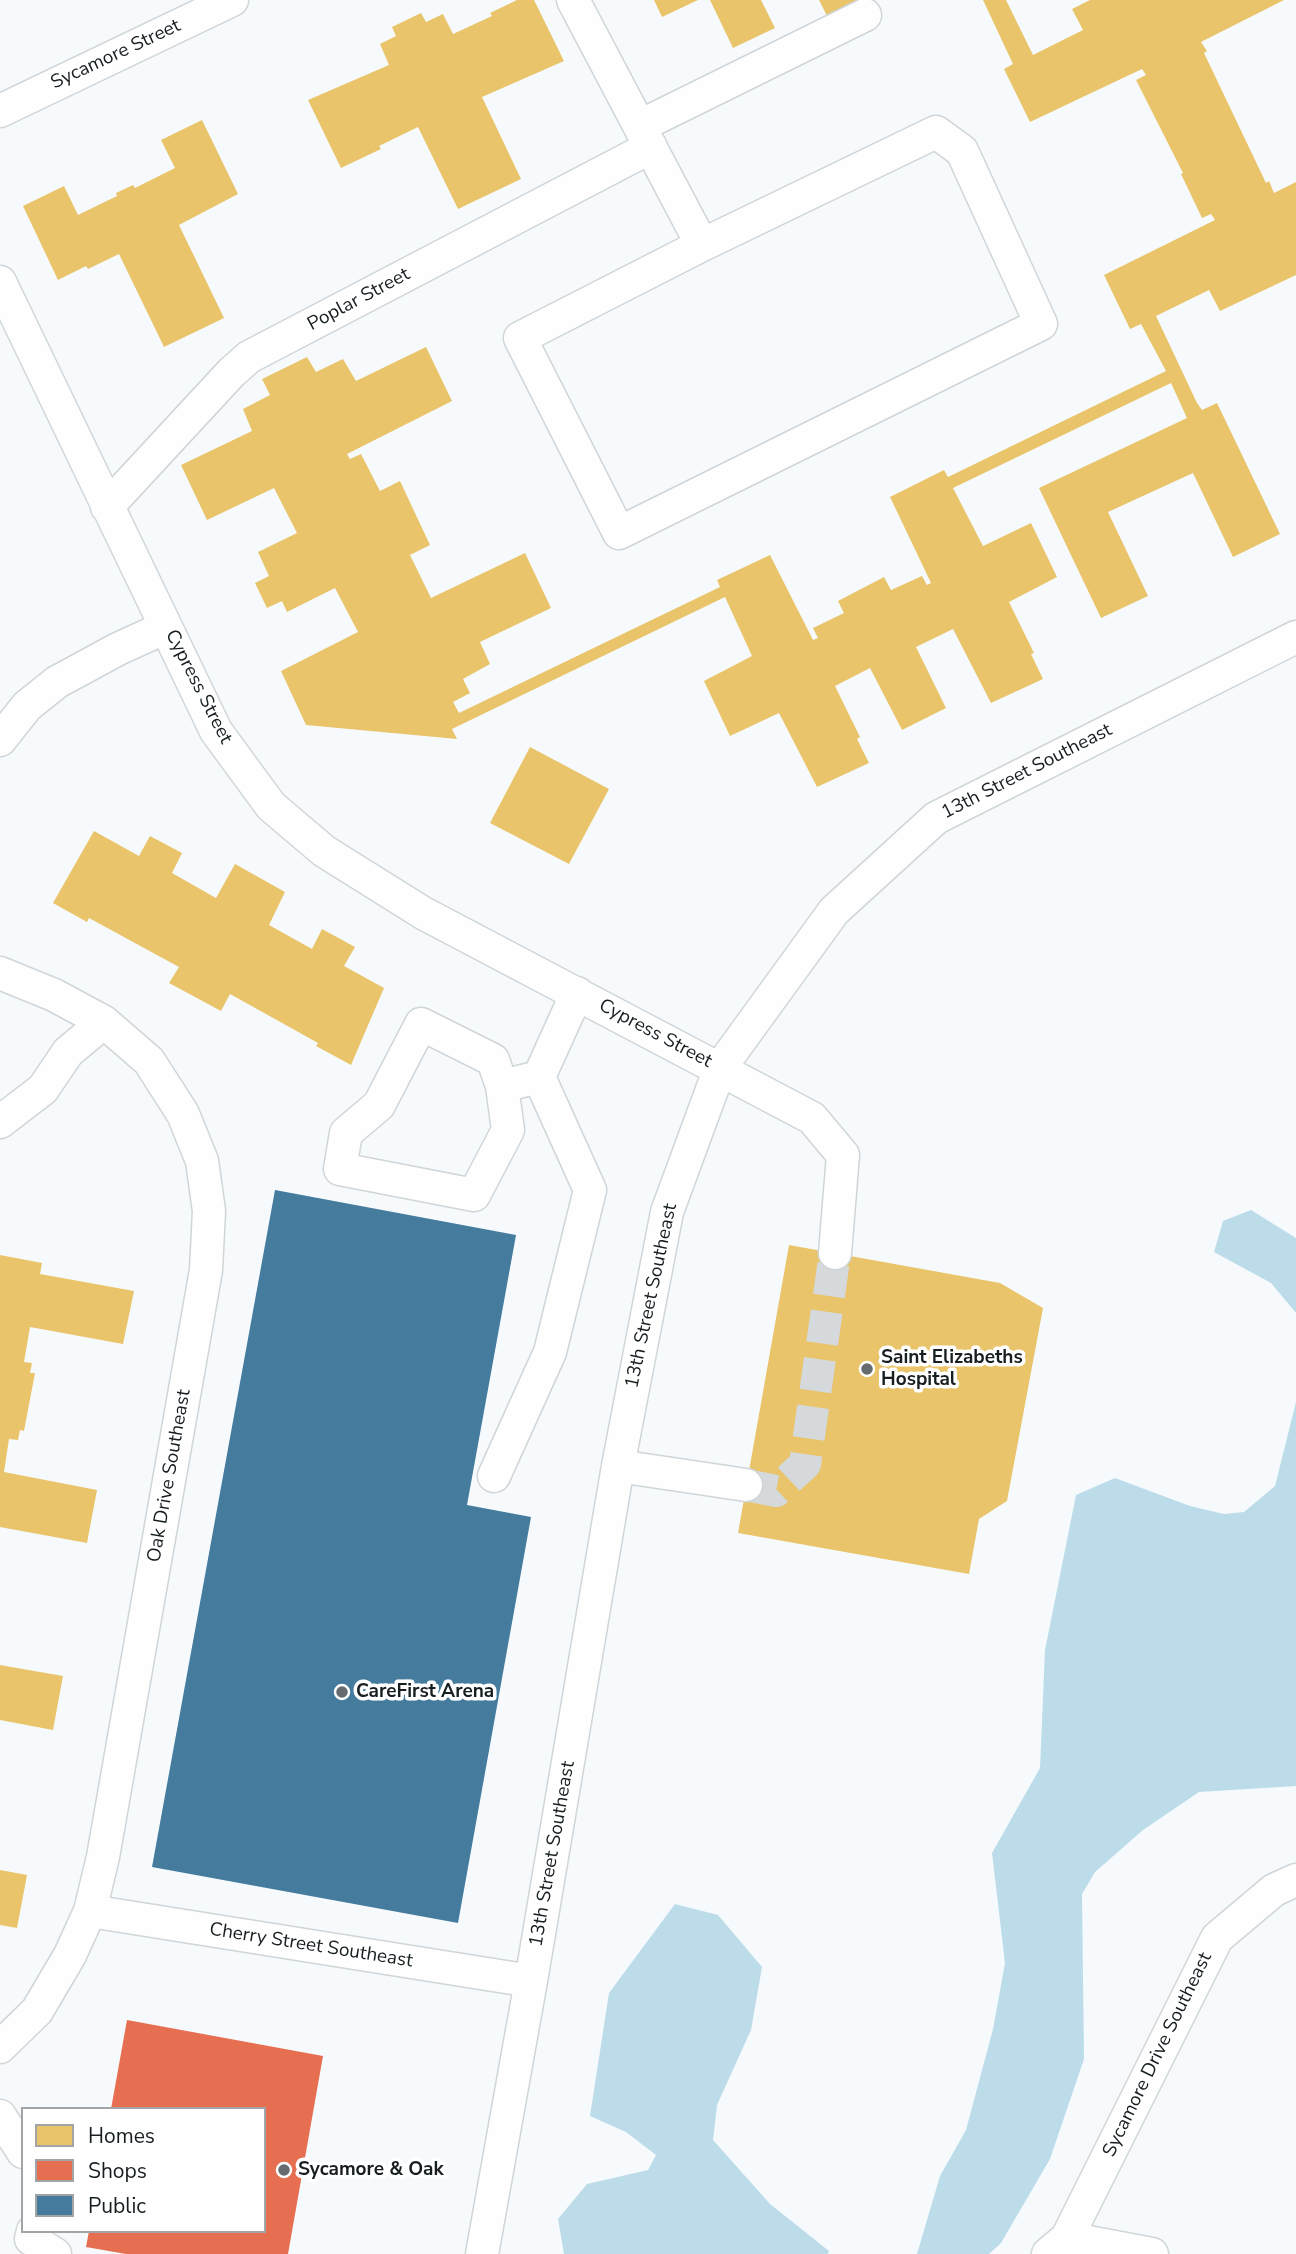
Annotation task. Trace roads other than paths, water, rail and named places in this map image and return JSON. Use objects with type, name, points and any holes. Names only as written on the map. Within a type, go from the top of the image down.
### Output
[{"type":"street","name":"Sycamore Street","points":[[0,111],[232,0]]},
{"type":"street","points":[[572,0],[702,245]]},
{"type":"street","name":"Poplar Street","points":[[107,507],[249,357],[865,15]]},
{"type":"street","points":[[936,132],[962,151],[1041,324],[619,533],[520,338],[702,245],[936,132]]},
{"type":"street","name":"Cypress Street","points":[[0,282],[216,731],[271,806],[324,850],[423,913],[812,1118],[843,1155],[835,1253]]},
{"type":"street","points":[[0,740],[27,706],[57,682],[166,627]]},
{"type":"street","name":"13th Street Southeast","points":[[482,2254],[618,1466],[667,1212],[720,1068],[834,911],[936,818],[1296,637]]},
{"type":"street","name":"Oak Drive Southeast","points":[[0,974],[54,995],[104,1022],[149,1061],[183,1114],[202,1161],[209,1211],[206,1270],[106,1843],[90,1911],[70,1955],[37,2011],[0,2047]]},
{"type":"street","points":[[494,1476],[550,1352],[590,1190],[539,1077],[577,993]]},
{"type":"street","points":[[0,1122],[43,1089],[68,1052],[104,1022]]},
{"type":"street","points":[[421,1024],[493,1060],[502,1086],[508,1129],[474,1195],[340,1169],[346,1133],[379,1105],[421,1024]]},
{"type":"street","points":[[502,1086],[539,1077]]},
{"type":"street","points":[[618,1466],[746,1485]]},
{"type":"street","name":"Sycamore Drive Southeast","points":[[1058,2246],[1217,1938],[1274,1890],[1296,1880]]},
{"type":"street","name":"Cherry Street Southeast","points":[[90,1911],[531,1981]]},
{"type":"street","points":[[0,2116],[21,2149]]},
{"type":"street","points":[[32,2233],[31,2239],[55,2254]]},
{"type":"street","points":[[1058,2246],[1152,2254]]},
{"type":"tunnel","points":[[746,1485],[776,1491],[805,1464],[835,1253]]},
{"type":"place","name":"Saint Elizabeths Hospital","points":[[867,1369]]},
{"type":"place","name":"CareFirst Arena","points":[[342,1692]]},
{"type":"place","name":"Sycamore & Oak","points":[[284,2170]]}]
